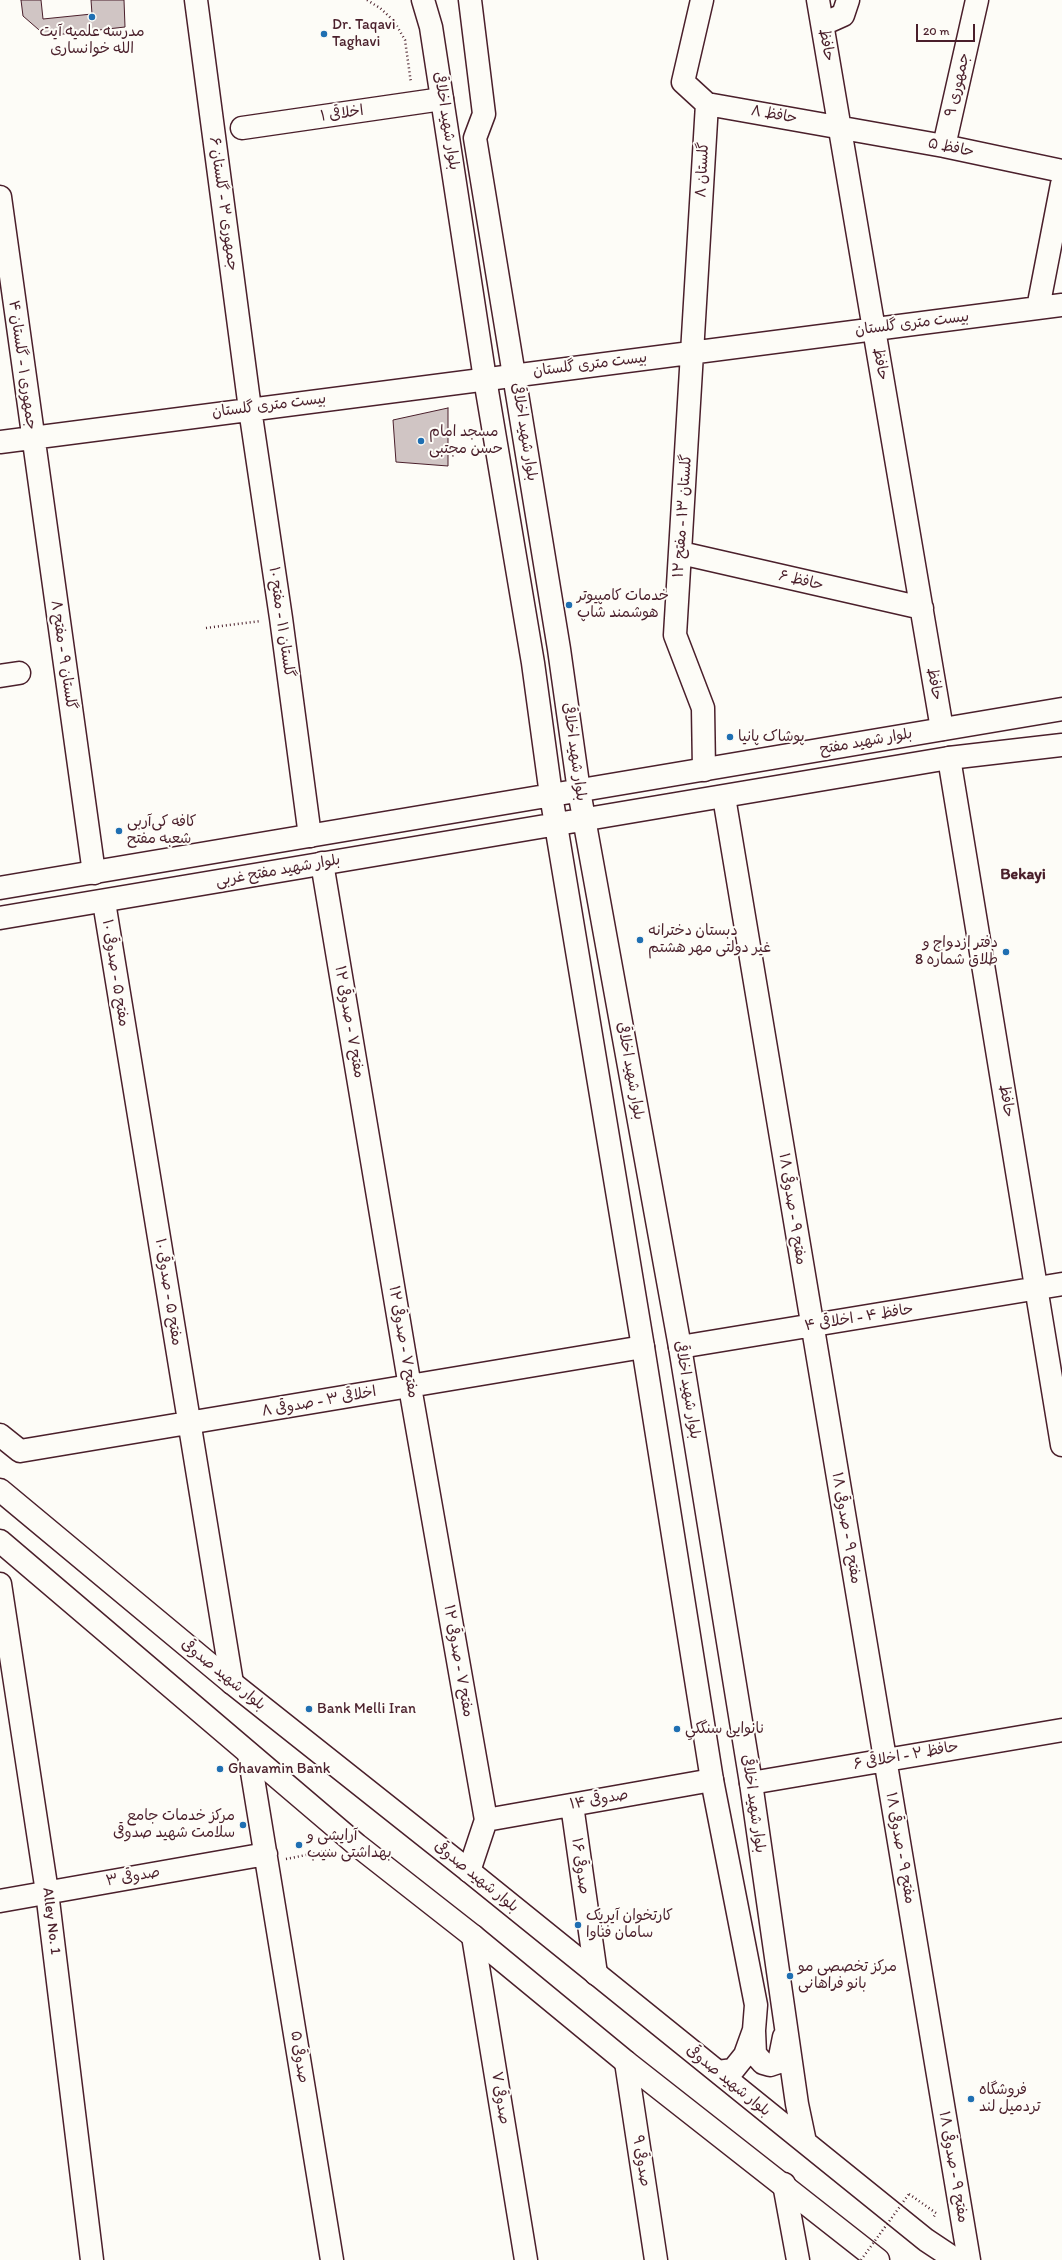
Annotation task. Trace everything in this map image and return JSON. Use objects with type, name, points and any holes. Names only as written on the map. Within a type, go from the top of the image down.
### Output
[{"type":"street","name":"جمهوری ۳ - گلستان ۶","points":[[196,0],[250,409]]},
{"type":"street","name":"بلوار شهید اخلاقی","points":[[423,0],[431,27],[485,378],[533,663],[551,795],[643,1348],[712,1780],[756,2005],[754,2030],[745,2055],[733,2070],[718,2072]]},
{"type":"street","name":"بلوار شهید اخلاقی","points":[[470,0],[484,114],[475,138],[559,649],[579,791],[680,1347],[751,1783],[785,2027],[797,2104],[805,2142]]},
{"type":"street","points":[[702,0],[684,82],[707,104]]},
{"type":"street","name":"حافظ","points":[[818,0],[942,729]]},
{"type":"street","points":[[822,24],[843,15],[848,0]]},
{"type":"street","name":"جمهوری ۹","points":[[944,146],[977,0]]},
{"type":"street","name":"اخلاقی ۱","points":[[242,128],[442,99]]},
{"type":"street","name":"حافظ ۸","points":[[707,104],[840,127]]},
{"type":"street","name":"گلستان ۸","points":[[693,352],[707,104]]},
{"type":"street","name":"حافظ ۵","points":[[840,127],[944,146],[1062,171]]},
{"type":"street","points":[[1038,308],[1062,184]]},
{"type":"street","name":"جمهوری ۱ - گلستان ۴","points":[[0,197],[32,438]]},
{"type":"street","name":"بیست متری گلستان","points":[[0,442],[485,378],[1062,305]]},
{"type":"street","name":"گلستان ۱۳ - مفتح ۱۲","points":[[693,352],[675,635],[703,708],[704,770]]},
{"type":"street","name":"گلستان ۱۱ - مفتح ۱۰","points":[[250,409],[281,618],[310,836]]},
{"type":"street","name":"گلستان ۹ - مفتح ۸","points":[[32,438],[94,873]]},
{"type":"street","name":"حافظ ۶","points":[[681,553],[922,608]]},
{"type":"street","name":"بلوار شهید مفتح","points":[[551,795],[1062,709]]},
{"type":"street","name":"بلوار شهید مفتح","points":[[557,824],[949,758],[1062,745]]},
{"type":"street","name":"حافظ","points":[[949,758],[1062,1445]]},
{"type":"street","points":[[620,784],[616,795],[617,800],[618,804],[626,812]]},
{"type":"street","name":"بلوار شهید مفتح غربی","points":[[0,888],[551,795]]},
{"type":"street","name":"مفتح ۹ - صدوقی ۱۸","points":[[724,796],[969,2260]]},
{"type":"street","points":[[510,802],[515,812],[516,820],[514,831]]},
{"type":"street","name":"بلوار شهید مفتح غربی","points":[[0,918],[104,902],[322,863],[557,824]]},
{"type":"street","name":"مفتح ۷ - صدوقی ۱۲","points":[[322,863],[410,1387],[486,1820]]},
{"type":"street","name":"مفتح ۵ - صدوقی ۱۰","points":[[104,902],[232,1683]]},
{"type":"street","name":"حافظ ۴ - اخلاقی ۴","points":[[680,1347],[1062,1284]]},
{"type":"street","name":"اخلاقی ۳ - صدوقی ۸","points":[[0,1435],[20,1451],[643,1348]]},
{"type":"street","name":"بلوار شهید صدوقی","points":[[0,1490],[232,1683],[469,1871],[926,2240],[956,2260]]},
{"type":"street","points":[[0,1541],[356,1845],[473,1936],[626,2062],[784,2184],[878,2260]]},
{"type":"street","name":"Alley No. 1","points":[[0,1584],[47,1892],[92,2260]]},
{"type":"street","name":"حافظ ۲ - اخلاقی ۶","points":[[751,1783],[1062,1730]]},
{"type":"street","name":"صدوقی ۵","points":[[249,1754],[332,2260]]},
{"type":"street","name":"صدوقی ۱۴","points":[[486,1820],[712,1780]]},
{"type":"street","name":"صدوقی ۱۶","points":[[572,1805],[596,1974]]},
{"type":"street","points":[[469,1871],[486,1820]]},
{"type":"street","name":"صدوقی ۳","points":[[0,1900],[267,1859]]},
{"type":"street","name":"صدوقی ۷","points":[[473,1936],[526,2260]]},
{"type":"street","points":[[754,2030],[756,2054],[763,2063],[770,2065],[779,2062],[783,2053],[785,2027]]},
{"type":"street","name":"صدوقی ۹","points":[[626,2062],[656,2260]]},
{"type":"street","points":[[784,2184],[798,2260]]},
{"type":"path","points":[[367,0],[380,8],[394,21],[404,40],[415,103]]},
{"type":"path","points":[[206,628],[281,618]]},
{"type":"path","points":[[267,1859],[356,1845]]},
{"type":"path","points":[[861,2260],[909,2194],[936,2214]]},
{"type":"building","name":"مدرسه علمیه آیت الله خوانساری","points":[[21,0],[41,0],[43,19],[92,14],[91,0],[124,0],[125,27],[46,36],[23,16]]},
{"type":"building","name":"مسجد امام حسن مجتبی","points":[[448,408],[448,466],[396,462],[393,420]]},
{"type":"place","name":"مدرسه علمیه آیت الله خوانساری","points":[[92,17]]},
{"type":"place","name":"Dr. Taqavi Taghavi","points":[[324,34]]},
{"type":"place","name":"مسجد امام حسن مجتبی","points":[[421,441]]},
{"type":"place","name":"خدمات کامپیوتر هوشمند شاپ","points":[[569,605]]},
{"type":"place","name":"پوشاک پانیا","points":[[730,737]]},
{"type":"place","name":"کافه کی‌آربی شعبه مفتح","points":[[119,831]]},
{"type":"place","name":"دبستان دخترانه غیر دولتی مهر هشتم","points":[[640,940]]},
{"type":"place","name":"دفتر ازدواج و طلاق شماره 8","points":[[1006,952]]},
{"type":"place","name":"Bank Melli Iran","points":[[309,1709]]},
{"type":"place","name":"نانوایی سنگکیِ","points":[[677,1729]]},
{"type":"place","name":"Ghavamin Bank","points":[[220,1769]]},
{"type":"place","name":"مرکز خدمات جامع سلامت شهید صدوقی","points":[[243,1825]]},
{"type":"place","name":"آرایشی و بهداشتی سیب","points":[[299,1845]]},
{"type":"place","name":"کارتخوان آیریک سامان فناوا","points":[[578,1925]]},
{"type":"place","name":"مرکز تخصصی مو بانو فراهانی","points":[[790,1976]]},
{"type":"place","name":"فروشگاه تردمیل لند","points":[[971,2099]]},
{"type":"district","name":"Bekayi","points":[[1023,875]]}]
